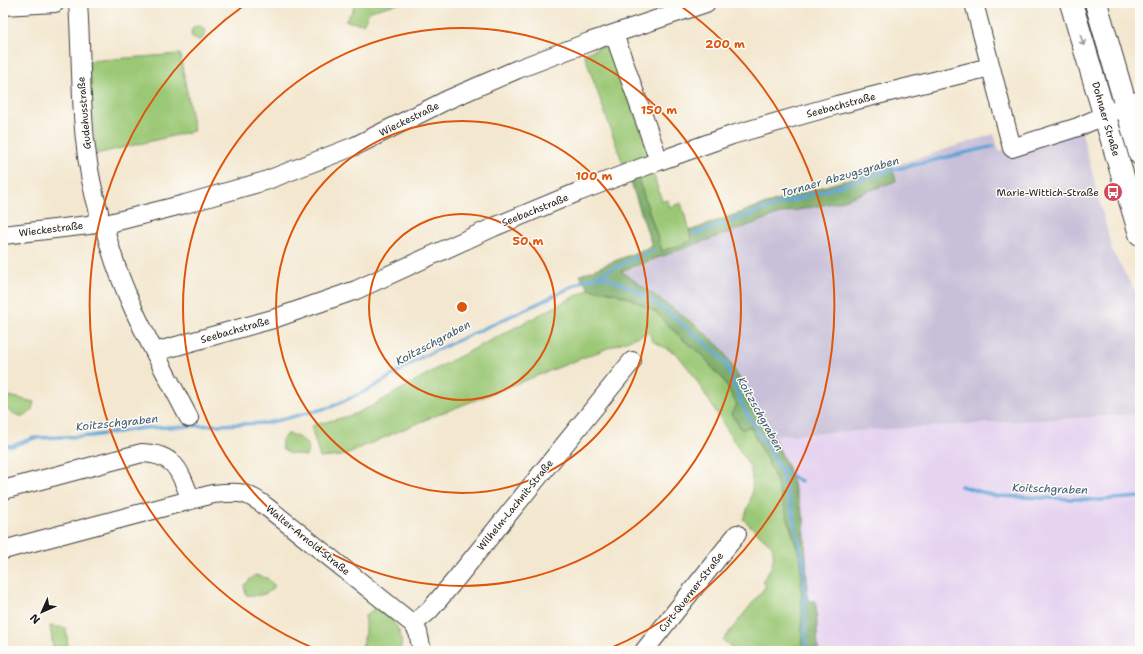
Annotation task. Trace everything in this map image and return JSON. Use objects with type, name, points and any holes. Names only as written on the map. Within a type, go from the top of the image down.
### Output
[{"type":"main road","name":"Dohnaer Straße","points":[[1071,3],[1140,234]]},
{"type":"main road","points":[[1096,3],[1133,102],[1140,154]]},
{"type":"street","points":[[3,6],[55,3]]},
{"type":"street","name":"Gudehusstraße","points":[[78,3],[82,109],[87,149],[99,212],[118,273],[132,306],[189,418]]},
{"type":"street","name":"Wieckestraße","points":[[3,235],[103,223],[134,217],[228,192],[293,170],[355,146],[505,75],[589,42],[706,3]]},
{"type":"street","points":[[974,3],[1012,148],[1078,127],[1133,102]]},
{"type":"street","points":[[614,34],[658,161]]},
{"type":"street","name":"Seebachstraße","points":[[155,352],[273,319],[356,290],[494,227],[658,161],[755,128],[837,105],[990,67]]},
{"type":"street","name":"Wilhelm-Lachnit-Straße","points":[[413,624],[429,612],[456,580],[632,361]]},
{"type":"street","points":[[3,490],[142,453],[148,453],[166,457],[179,469],[191,500]]},
{"type":"street","name":"Walter-Arnold-Straße","points":[[3,550],[70,534],[213,494],[240,491],[258,500],[413,624]]},
{"type":"street","name":"Curt-Querner-Straße","points":[[644,651],[737,534]]},
{"type":"street","points":[[413,624],[418,632],[422,651]]},
{"type":"shaded area","points":[[1081,129],[1113,253],[1140,299],[1140,414],[773,436],[722,349],[701,327],[621,272],[783,213],[838,202],[896,181],[893,166],[994,134],[999,151]]},
{"type":"shaded area","points":[[1140,414],[1140,651],[818,651],[816,601],[808,602],[804,518],[788,468],[773,436]]},
{"type":"green space","points":[[355,3],[402,3],[370,11],[363,24],[345,21],[353,10]]},
{"type":"green space","points":[[198,26],[203,28],[205,33],[203,38],[198,40],[193,38],[191,33],[193,28]]},
{"type":"green space","points":[[610,43],[650,154],[623,164],[584,54]]},
{"type":"green space","points":[[180,54],[194,131],[96,154],[88,61]]},
{"type":"green space","points":[[892,166],[896,181],[838,202],[783,213],[621,271],[700,328],[722,349],[773,436],[788,468],[804,518],[808,601],[816,601],[818,651],[802,651],[801,561],[775,477],[750,426],[742,430],[731,414],[737,405],[722,377],[716,373],[703,355],[681,338],[656,312],[629,298],[610,292],[589,289],[580,275],[652,246],[630,180],[638,178],[662,251],[692,241],[689,231],[753,208]]},
{"type":"green space","points":[[653,173],[662,201],[668,200],[670,207],[681,203],[693,241],[662,251],[638,178]]},
{"type":"green space","points":[[589,289],[610,292],[629,298],[656,312],[681,338],[703,355],[716,373],[722,377],[737,405],[731,414],[742,430],[750,426],[775,477],[801,561],[802,651],[734,651],[723,640],[766,586],[762,581],[772,565],[772,546],[743,519],[749,506],[752,494],[752,474],[750,467],[692,373],[677,354],[652,341],[649,332],[432,417],[341,456],[320,458],[311,426],[352,415],[372,406],[441,366]]},
{"type":"green space","points":[[5,395],[34,402],[32,410],[25,416],[21,416],[3,409],[3,399]]},
{"type":"green space","points":[[288,434],[291,434],[304,441],[309,449],[306,456],[288,453],[282,449],[282,440]]},
{"type":"green space","points":[[255,575],[267,578],[275,586],[269,592],[262,595],[246,595],[244,585]]},
{"type":"green space","points":[[376,607],[392,620],[399,631],[401,637],[400,651],[361,651],[365,635],[365,616]]},
{"type":"green space","points":[[50,626],[66,628],[68,646],[53,647]]},
{"type":"waterway","name":"Tornaer Abzugsgraben","points":[[694,234],[768,208],[888,171],[994,146]]},
{"type":"waterway","name":"Tornaer Abzugsgraben","points":[[598,275],[654,250]]},
{"type":"waterway","name":"Koitzschgraben","points":[[3,445],[12,446],[34,438],[91,436],[144,428],[267,423],[331,407],[372,388],[422,357],[587,279],[603,276],[634,289],[668,312],[717,353],[725,363],[744,409],[780,468],[792,509],[803,561],[806,651]]},
{"type":"waterway","name":"Koitschgraben","points":[[781,468],[797,480],[801,481]]},
{"type":"waterway","name":"Koitschgraben","points":[[961,486],[996,496],[1099,500],[1140,497]]},
{"type":"place","name":"Marie-Wittich-Straße","points":[[1113,192]]}]
